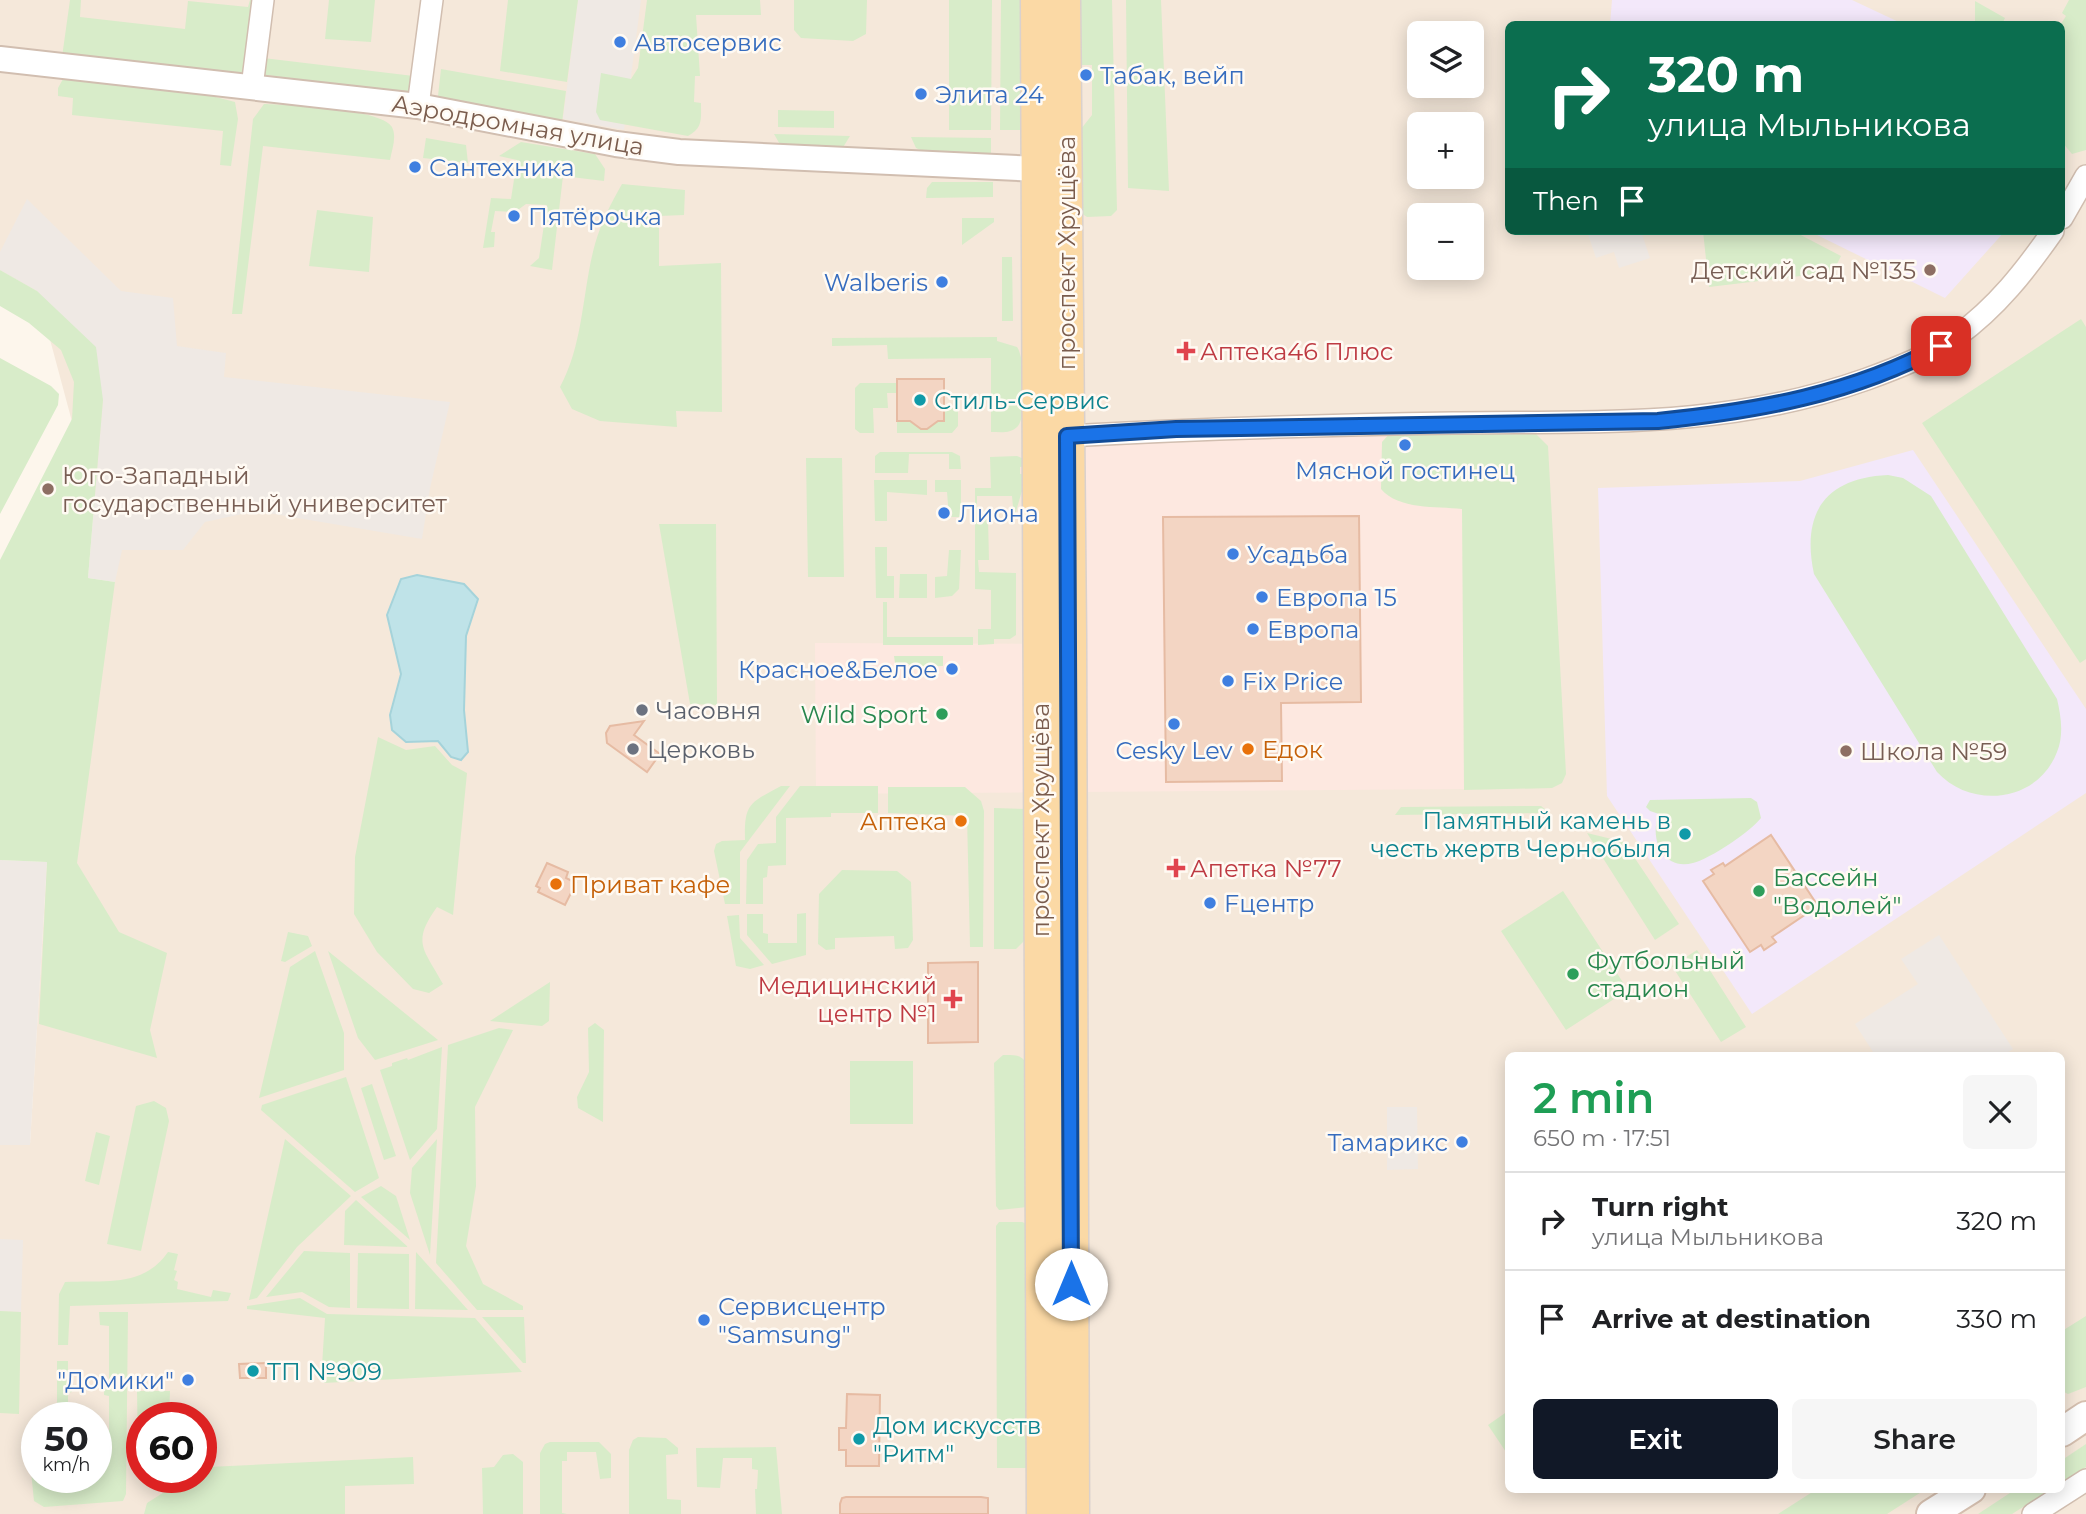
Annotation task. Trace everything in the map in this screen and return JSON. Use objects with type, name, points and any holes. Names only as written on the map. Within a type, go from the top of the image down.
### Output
[{"type":"main road","name":"проспект Хрущёва","points":[[1037,0],[1037,169],[1053,438],[1073,1514]]},
{"type":"main road","name":"проспект Хрущёва","points":[[1043,1514],[1053,438],[1064,0]]},
{"type":"main road","points":[[2065,1430],[2086,1416]]},
{"type":"main road","points":[[1931,1514],[1965,1493]]},
{"type":"street","points":[[252,87],[263,0]]},
{"type":"street","points":[[418,106],[432,0]]},
{"type":"street","name":"Аэродромная улица","points":[[0,59],[418,106],[616,144],[679,152],[1037,169]]},
{"type":"street","points":[[2065,213],[2086,176]]},
{"type":"street","points":[[1053,438],[1176,429],[1658,421],[1775,406],[1873,377],[1926,354],[1955,337],[1989,311],[2013,285],[2050,235]]},
{"type":"street","points":[[2033,1514],[2086,1480]]},
{"type":"shaded area","points":[[0,0],[2086,0],[2086,1514],[0,1514],[0,1145],[30,1144],[47,862],[115,582],[37,291],[0,270]]},
{"type":"shaded area","points":[[578,0],[641,0],[624,130],[563,119]]},
{"type":"shaded area","points":[[1612,0],[1852,0],[1897,21],[1610,21]]},
{"type":"shaded area","points":[[27,199],[121,291],[173,298],[177,346],[226,353],[224,377],[450,402],[430,488],[422,539],[256,511],[205,522],[183,550],[122,550],[115,582],[88,578],[103,400],[37,291],[0,270],[0,252]]},
{"type":"shaded area","points":[[1588,235],[1642,235],[1650,258],[1619,268],[1614,252],[1596,258]]},
{"type":"shaded area","name":"Детский сад №135","points":[[1817,235],[2001,235],[1945,298]]},
{"type":"shaded area","points":[[1462,435],[1465,789],[816,794],[815,643],[1080,644],[1079,440]]},
{"type":"shaded area","name":"Школа №59","points":[[1913,450],[2086,709],[2086,793],[1752,1014],[1607,796],[1598,488],[1800,481]]},
{"type":"shaded area","points":[[0,860],[47,862],[30,1145],[0,1145]]},
{"type":"shaded area","points":[[1939,935],[2013,1049],[2008,1052],[1873,1052],[1855,1024],[1918,984],[1901,959]]},
{"type":"shaded area","points":[[1387,1107],[1417,1107],[1418,1169],[1387,1170]]},
{"type":"shaded area","points":[[0,1239],[23,1240],[21,1312],[0,1311]]},
{"type":"green space","points":[[70,0],[81,0],[80,17],[185,29],[188,1],[248,7],[250,0],[257,0],[247,74],[62,57]]},
{"type":"green space","points":[[329,0],[375,0],[371,42],[325,39]]},
{"type":"green space","points":[[508,0],[578,0],[567,82],[500,71]]},
{"type":"green space","points":[[647,0],[760,0],[761,15],[696,15],[700,76],[695,76],[694,102],[701,103],[701,118],[699,126],[688,136],[600,120],[596,112],[601,73],[631,79],[638,68]]},
{"type":"green space","points":[[794,0],[867,0],[866,34],[853,41],[801,38],[794,30]]},
{"type":"green space","points":[[949,0],[992,0],[991,130],[949,130]]},
{"type":"green space","points":[[1001,0],[1026,0],[1026,130],[1000,130]]},
{"type":"green space","points":[[1075,0],[1112,0],[1117,210],[1111,216],[1087,217],[1075,209],[1077,134],[1092,115],[1092,65],[1081,65],[1075,57]]},
{"type":"green space","points":[[1126,0],[1161,0],[1169,191],[1128,188]]},
{"type":"green space","points":[[2069,0],[2086,0],[2086,150],[2072,154],[2065,146],[2065,21],[2063,21],[2066,16],[2062,13]]},
{"type":"green space","points":[[1975,1],[2005,18],[2004,21],[1975,21]]},
{"type":"green space","points":[[255,57],[422,77],[420,96],[253,73]]},
{"type":"green space","points":[[441,69],[566,91],[562,123],[447,103],[438,96]]},
{"type":"green space","points":[[63,79],[208,95],[235,102],[238,119],[231,166],[220,165],[223,131],[72,115],[73,98],[58,96],[58,88]]},
{"type":"green space","points":[[264,104],[332,109],[370,116],[392,127],[394,143],[390,160],[263,146],[242,314],[232,314],[253,119]]},
{"type":"green space","points":[[778,110],[834,111],[834,128],[778,127]]},
{"type":"green space","points":[[774,134],[850,136],[842,149],[782,148]]},
{"type":"green space","points":[[911,137],[991,138],[991,153],[927,153],[916,148]]},
{"type":"green space","points":[[426,138],[466,145],[468,163],[423,158]]},
{"type":"green space","points":[[521,142],[595,154],[605,169],[604,181],[563,176],[552,270],[530,266],[539,258],[547,205],[526,204],[515,212],[495,211],[491,232],[495,232],[494,247],[483,248],[491,198],[511,199],[517,160],[499,156]]},
{"type":"green space","points":[[932,182],[993,182],[993,197],[926,198],[927,188]]},
{"type":"green space","points":[[622,184],[685,190],[684,215],[659,216],[659,266],[721,263],[722,412],[676,411],[677,427],[600,421],[572,409],[560,387],[574,353],[595,244]]},
{"type":"green space","points":[[317,210],[373,217],[369,272],[309,266]]},
{"type":"green space","points":[[962,218],[994,218],[994,222],[962,245]]},
{"type":"green space","points":[[1703,235],[1801,235],[1841,256],[1833,272],[1709,287]]},
{"type":"green space","points":[[1002,257],[1012,257],[1013,321],[1002,321]]},
{"type":"green space","name":"Юго-Западный государственный университет","points":[[0,270],[37,291],[96,347],[103,400],[88,578],[115,582],[77,863],[119,932],[167,953],[150,1030],[157,1058],[39,1024],[47,862],[0,860],[0,560],[72,419],[74,382],[61,350],[29,323],[0,306]]},
{"type":"green space","points":[[2081,319],[2086,327],[2086,659],[2080,663],[1922,423]]},
{"type":"green space","points":[[997,337],[997,341],[1017,347],[1023,374],[1021,420],[1015,429],[1006,432],[991,432],[991,358],[888,359],[887,345],[832,346],[832,338]]},
{"type":"green space","points":[[0,358],[51,386],[59,394],[58,405],[0,514]]},
{"type":"green space","points":[[860,383],[897,383],[897,393],[887,393],[888,408],[873,408],[874,433],[860,433],[855,429],[855,388]]},
{"type":"green space","points":[[944,408],[958,408],[958,426],[952,433],[897,433],[897,421],[917,421],[918,427],[927,429],[930,421]]},
{"type":"green space","points":[[1390,433],[1535,433],[1548,446],[1566,774],[1562,783],[1552,788],[1464,790],[1462,509],[1408,504],[1389,496],[1381,489],[1382,442]]},
{"type":"green space","points":[[880,452],[952,452],[960,456],[961,469],[949,469],[949,454],[909,454],[908,473],[875,473],[875,456]]},
{"type":"green space","points":[[1017,456],[1024,459],[1027,466],[1020,467],[1020,474],[1027,474],[1014,518],[1012,496],[977,496],[977,524],[988,518],[989,560],[978,560],[979,572],[1016,573],[1016,635],[1010,639],[994,639],[994,644],[978,645],[978,629],[991,629],[991,590],[975,589],[975,488],[991,488],[990,457]]},
{"type":"green space","points":[[806,458],[842,458],[844,577],[808,577]]},
{"type":"green space","points":[[1888,475],[1903,478],[1931,496],[2057,699],[2061,732],[2057,752],[2048,769],[2035,782],[2020,790],[1985,796],[1951,784],[1937,772],[1814,574],[1811,533],[1822,503],[1848,483]]},
{"type":"green space","points":[[874,480],[927,480],[927,495],[887,492],[887,521],[875,521]]},
{"type":"green space","points":[[935,480],[961,480],[961,517],[949,517],[947,492],[935,492]]},
{"type":"green space","points":[[659,524],[716,524],[717,705],[690,704]]},
{"type":"green space","points":[[875,547],[887,547],[887,576],[894,576],[894,598],[876,598]]},
{"type":"green space","points":[[949,550],[961,550],[959,589],[952,596],[935,598],[935,577],[947,576]]},
{"type":"green space","points":[[900,574],[927,574],[927,598],[899,598]]},
{"type":"green space","points":[[883,602],[887,602],[887,637],[973,637],[973,645],[883,645]]},
{"type":"green space","points":[[894,656],[943,656],[943,666],[909,667],[909,664],[895,663]]},
{"type":"green space","points":[[378,737],[406,750],[435,746],[452,765],[467,773],[453,915],[437,907],[424,929],[422,938],[426,954],[443,984],[429,993],[413,989],[377,952],[354,914],[355,857]]},
{"type":"green space","points":[[781,786],[790,786],[740,852],[740,904],[725,904],[714,851],[716,844],[722,841],[745,840],[746,818],[751,806],[762,796]]},
{"type":"green space","points":[[800,786],[878,786],[878,813],[831,813],[831,817],[786,818],[786,865],[768,866],[767,877],[763,878],[763,904],[746,904],[747,860],[758,844],[776,843],[776,817]]},
{"type":"green space","points":[[888,787],[965,787],[981,801],[984,811],[983,947],[970,947],[967,816],[888,813]]},
{"type":"green space","points":[[1751,798],[1757,802],[1761,818],[1756,824],[1709,856],[1693,863],[1682,864],[1673,862],[1661,850],[1656,833],[1659,814],[1646,807],[1650,800]]},
{"type":"green space","points":[[1541,806],[1550,813],[1395,815],[1401,807]]},
{"type":"green space","points":[[994,808],[1029,809],[1029,936],[1016,949],[994,949]]},
{"type":"green space","points":[[1587,833],[1624,842],[1679,924],[1655,940]]},
{"type":"green space","points":[[842,870],[897,871],[911,882],[913,940],[908,948],[895,949],[894,936],[835,938],[835,949],[826,950],[818,944],[819,894]]},
{"type":"green space","name":"Футбольный стадион","points":[[1563,891],[1628,990],[1566,1030],[1501,931]]},
{"type":"green space","points":[[806,913],[806,955],[772,964],[747,935],[747,914],[763,914],[763,933],[768,934],[768,943],[797,943],[797,914]]},
{"type":"green space","points":[[739,915],[740,938],[764,965],[750,969],[736,966],[727,916]]},
{"type":"green space","points":[[288,932],[308,936],[312,946],[285,962],[281,961]]},
{"type":"green space","points":[[1697,950],[1746,1027],[1721,1042],[1672,966]]},
{"type":"green space","points":[[315,951],[344,1033],[344,1070],[259,1098],[290,967]]},
{"type":"green space","points":[[328,951],[438,1040],[375,1060],[358,1038]]},
{"type":"green space","points":[[550,982],[549,1021],[542,1026],[490,1021]]},
{"type":"green space","points":[[595,1023],[604,1030],[603,1122],[578,1108],[577,1097],[589,1072],[588,1028]]},
{"type":"green space","points":[[499,1028],[513,1030],[475,1107],[476,1186],[466,1246],[483,1284],[523,1306],[523,1310],[477,1310],[436,1263],[448,1045]]},
{"type":"green space","points":[[442,1047],[437,1129],[410,1160],[380,1070],[392,1066],[392,1063]]},
{"type":"green space","points":[[1003,1055],[1021,1057],[1028,1066],[1027,1207],[999,1210],[996,1206],[994,1063]]},
{"type":"green space","points":[[850,1061],[913,1061],[913,1124],[850,1124]]},
{"type":"green space","points":[[346,1077],[379,1178],[355,1192],[261,1110],[262,1105]]},
{"type":"green space","points":[[372,1084],[396,1156],[384,1160],[361,1088]]},
{"type":"green space","points":[[154,1101],[166,1108],[169,1121],[141,1251],[107,1244],[136,1106]]},
{"type":"green space","points":[[96,1132],[110,1136],[99,1185],[85,1181]]},
{"type":"green space","points":[[285,1139],[351,1196],[297,1247],[257,1298],[249,1300]]},
{"type":"green space","points":[[437,1139],[430,1255],[410,1193],[412,1168]]},
{"type":"green space","points":[[381,1186],[396,1196],[410,1240],[361,1197]]},
{"type":"green space","points":[[356,1200],[408,1247],[344,1245],[345,1211]]},
{"type":"green space","points":[[999,1222],[1027,1224],[1029,1468],[997,1468],[996,1226]]},
{"type":"green space","points":[[304,1251],[350,1253],[350,1308],[329,1307],[302,1292],[266,1297]]},
{"type":"green space","points":[[168,1252],[178,1254],[174,1270],[177,1271],[174,1280],[178,1282],[177,1289],[211,1297],[213,1290],[231,1293],[228,1301],[70,1306],[68,1345],[58,1345],[59,1294],[65,1282],[109,1281],[135,1277],[158,1264]]},
{"type":"green space","points":[[416,1252],[468,1310],[415,1309]]},
{"type":"green space","points":[[358,1253],[409,1254],[409,1309],[357,1308]]},
{"type":"green space","points":[[300,1298],[327,1314],[475,1318],[522,1372],[324,1383],[322,1366],[325,1318],[247,1309],[247,1306]]},
{"type":"green space","points":[[0,1311],[21,1312],[19,1414],[0,1413]]},
{"type":"green space","points":[[99,1312],[128,1312],[126,1494],[123,1501],[44,1507],[34,1501],[33,1493],[112,1493],[112,1402],[109,1402],[109,1396],[104,1395],[104,1382],[109,1381],[109,1326],[100,1325]]},
{"type":"green space","points":[[2086,1316],[2086,1387],[2068,1394],[2065,1392],[2065,1329]]},
{"type":"green space","points":[[482,1317],[524,1317],[526,1363],[523,1363]]},
{"type":"green space","points":[[57,1361],[68,1361],[68,1380],[71,1380],[72,1392],[68,1393],[68,1402],[57,1402]]},
{"type":"green space","points":[[137,1391],[170,1391],[170,1402],[137,1402]]},
{"type":"green space","points":[[1505,1413],[1505,1450],[1488,1425]]},
{"type":"green space","points":[[638,1437],[666,1438],[678,1448],[678,1454],[666,1455],[667,1499],[681,1500],[681,1514],[629,1514],[629,1450],[633,1440]]},
{"type":"green space","points":[[599,1442],[611,1454],[611,1478],[600,1479],[596,1452],[567,1452],[567,1461],[562,1461],[562,1513],[567,1514],[540,1514],[540,1453],[545,1444]]},
{"type":"green space","points":[[2086,1444],[2086,1467],[2065,1480],[2065,1458]]},
{"type":"green space","points":[[776,1447],[782,1514],[756,1514],[755,1489],[758,1470],[752,1469],[752,1458],[723,1458],[720,1488],[697,1487],[696,1448]]},
{"type":"green space","points":[[513,1454],[523,1462],[523,1514],[483,1514],[482,1468],[494,1467],[503,1455]]},
{"type":"green space","points":[[413,1457],[414,1484],[345,1486],[345,1514],[144,1514],[147,1503],[163,1493],[217,1493],[217,1467]]},
{"type":"green space","points":[[1811,1493],[1920,1493],[1887,1514],[1778,1514]]},
{"type":"green space","points":[[2010,1493],[2045,1493],[2012,1514],[1978,1514]]},
{"type":"water","points":[[417,575],[464,584],[478,599],[466,636],[464,710],[468,752],[461,760],[451,757],[438,741],[406,742],[392,730],[390,715],[401,674],[387,615],[401,579]]},
{"type":"building","name":"Стиль-Сервис","points":[[897,379],[944,379],[944,421],[921,429],[910,421],[897,421]]},
{"type":"building","name":"Европа 15","points":[[1359,516],[1361,702],[1281,703],[1282,781],[1166,782],[1163,517]]},
{"type":"building","name":"Церковь","points":[[644,721],[634,735],[660,754],[647,772],[607,743],[606,733],[610,726]]},
{"type":"building","name":"Бассейн \"Водолей\"","points":[[1771,835],[1818,906],[1772,937],[1776,942],[1764,950],[1761,945],[1750,952],[1703,881],[1714,874],[1711,870],[1723,863],[1725,866]]},
{"type":"building","name":"Приват кафе","points":[[547,863],[568,872],[566,878],[576,883],[565,905],[538,892],[540,888],[536,886]]},
{"type":"building","name":"Медицинский центр №1","points":[[978,962],[978,1042],[928,1043],[928,963]]},
{"type":"building","name":"ТП №909","points":[[266,1363],[266,1378],[240,1378],[239,1364]]},
{"type":"building","name":"Дом искусств \"Ритм\"","points":[[847,1394],[880,1395],[879,1466],[846,1466],[846,1450],[839,1450],[839,1428],[846,1428]]},
{"type":"building","points":[[981,1497],[988,1498],[988,1514],[840,1514],[842,1498]]},
{"type":"place","name":"Автосервис","points":[[620,42]]},
{"type":"place","name":"Табак, вейп","points":[[1086,75]]},
{"type":"place","name":"Элита 24","points":[[921,94]]},
{"type":"place","name":"Сантехника","points":[[415,167]]},
{"type":"place","name":"Пятёрочка","points":[[514,216]]},
{"type":"place","name":"Детский сад №135","points":[[1930,270]]},
{"type":"place","name":"Walberis","points":[[942,282]]},
{"type":"place","name":"Аптека46 Плюс","points":[[1186,351]]},
{"type":"place","name":"Стиль-Сервис","points":[[920,400]]},
{"type":"place","name":"Мясной гостинец","points":[[1405,445]]},
{"type":"place","name":"Юго-Западный государственный университет","points":[[48,489]]},
{"type":"place","name":"Лиона","points":[[944,513]]},
{"type":"place","name":"Усадьба","points":[[1233,554]]},
{"type":"place","name":"Европа 15","points":[[1262,597]]},
{"type":"place","name":"Европа","points":[[1253,629]]},
{"type":"place","name":"Красное&Белое","points":[[952,669]]},
{"type":"place","name":"Fix Price","points":[[1228,681]]},
{"type":"place","name":"Часовня","points":[[642,710]]},
{"type":"place","name":"Wild Sport","points":[[942,714]]},
{"type":"place","name":"Cesky Lev","points":[[1174,724]]},
{"type":"place","name":"Церковь","points":[[633,749]]},
{"type":"place","name":"Едок","points":[[1248,749]]},
{"type":"place","name":"Школа №59","points":[[1846,751]]},
{"type":"place","name":"Аптека","points":[[961,821]]},
{"type":"place","name":"Памятный камень в честь жертв Чернобыля","points":[[1685,834]]},
{"type":"place","name":"Апетка №77","points":[[1176,868]]},
{"type":"place","name":"Приват кафе","points":[[556,884]]},
{"type":"place","name":"Бассейн \"Водолей\"","points":[[1759,891]]},
{"type":"place","name":"Fцентр","points":[[1210,903]]},
{"type":"place","name":"Футбольный стадион","points":[[1573,974]]},
{"type":"place","name":"Медицинский центр №1","points":[[953,999]]},
{"type":"place","name":"Тамарикс","points":[[1462,1142]]},
{"type":"place","name":"Сервисцентр \"Samsung\"","points":[[704,1320]]},
{"type":"place","name":"ТП №909","points":[[253,1371]]},
{"type":"place","name":"\"Домики\"","points":[[188,1380]]},
{"type":"place","name":"Дом искусств \"Ритм\"","points":[[859,1439]]},
{"type":"route","points":[[1071,1284],[1067,436],[1176,429],[1658,421],[1712,416],[1775,406],[1842,388],[1894,369],[1941,346]]}]
